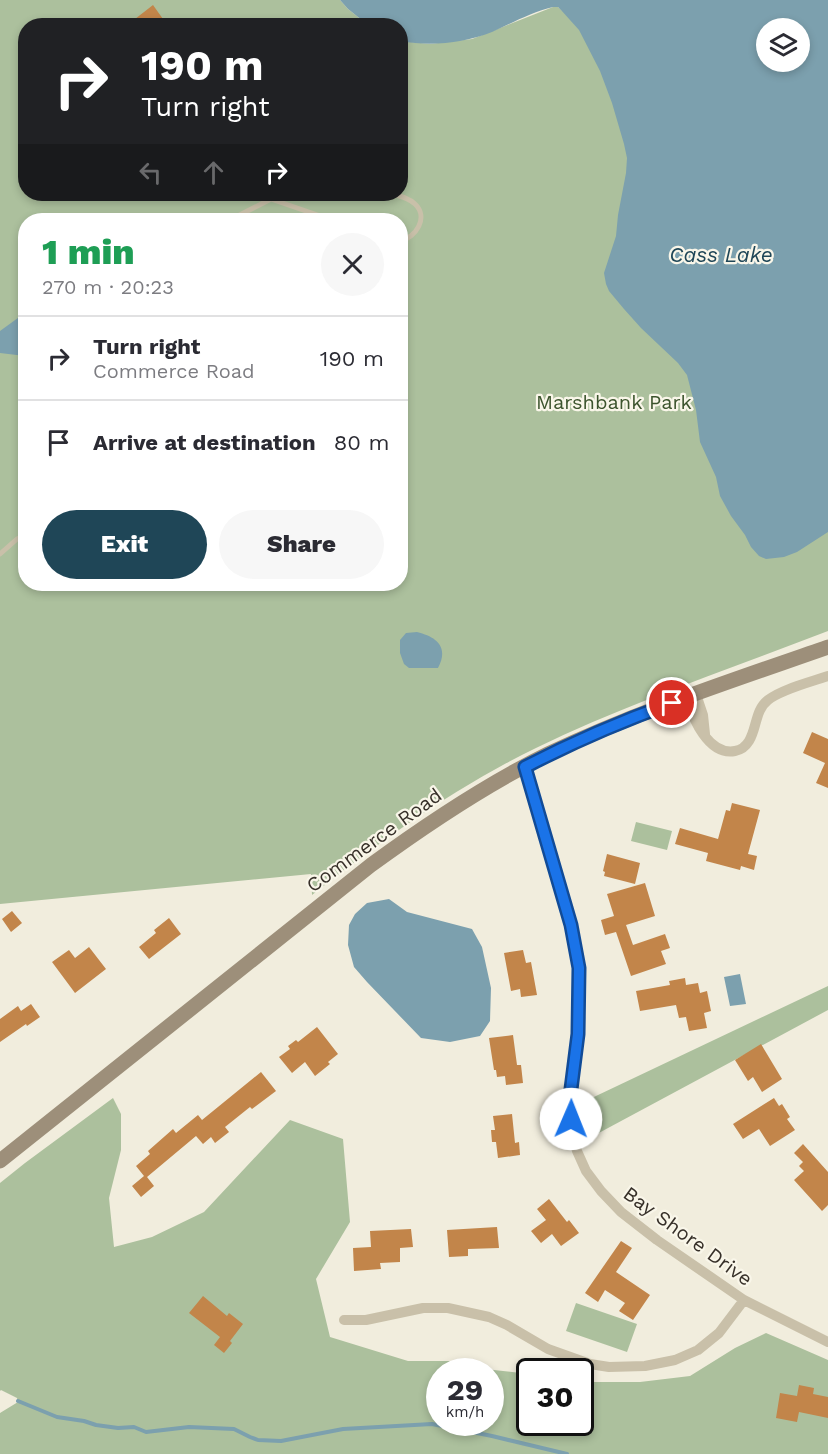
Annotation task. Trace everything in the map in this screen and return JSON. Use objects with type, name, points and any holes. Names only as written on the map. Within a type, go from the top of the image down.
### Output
[{"type":"main road","name":"Commerce Road","points":[[0,1161],[371,865],[449,810],[546,755],[597,732],[828,647]]},
{"type":"street","points":[[691,696],[703,715],[706,738],[722,750],[731,752],[746,746],[759,712],[768,700],[828,676]]},
{"type":"street","name":"Bay Shore Drive","points":[[525,767],[571,925],[579,968],[578,1034],[570,1097],[573,1136],[586,1171],[621,1212],[657,1239],[744,1300],[828,1342]]},
{"type":"street","points":[[344,1320],[366,1320],[423,1308],[448,1308],[489,1317],[548,1349],[590,1364],[609,1367],[645,1366],[675,1360],[698,1350],[719,1333],[744,1300]]},
{"type":"lane","points":[[408,199],[420,210],[420,219],[416,233],[408,239]]},
{"type":"lane","points":[[242,213],[263,201]]},
{"type":"lane","points":[[284,201],[314,213]]},
{"type":"lane","points":[[0,554],[18,538]]},
{"type":"green space","name":"Marshbank Park","points":[[0,0],[340,0],[359,18],[18,18],[18,201],[408,201],[408,42],[430,44],[472,39],[553,7],[558,7],[566,14],[828,0],[828,631],[681,686],[572,731],[506,763],[420,816],[365,854],[312,895],[311,874],[0,904]]},
{"type":"green space","points":[[636,822],[672,831],[667,850],[631,841]]},
{"type":"green space","points":[[828,986],[828,1010],[582,1142],[577,1105]]},
{"type":"green space","points":[[113,1098],[121,1114],[121,1150],[109,1198],[114,1247],[152,1237],[204,1212],[290,1120],[343,1139],[350,1222],[316,1279],[330,1337],[408,1361],[426,1361],[426,1436],[504,1436],[504,1371],[516,1373],[516,1436],[594,1436],[594,1382],[640,1382],[690,1376],[735,1348],[766,1333],[828,1360],[828,1454],[0,1454],[0,1413],[18,1402],[17,1398],[0,1391],[0,1183]]},
{"type":"green space","points":[[576,1303],[637,1324],[627,1352],[566,1331]]},
{"type":"water","name":"Cass Lake","points":[[340,0],[828,0],[828,532],[797,552],[784,557],[766,559],[759,556],[751,547],[720,496],[716,477],[700,442],[696,410],[687,375],[609,291],[604,273],[616,236],[627,158],[612,103],[600,71],[579,30],[558,7],[553,7],[470,39],[424,44],[408,42],[408,18],[359,18]]},
{"type":"water","points":[[18,318],[18,355],[0,353],[0,331]]},
{"type":"water","points":[[417,632],[430,637],[439,644],[442,654],[438,668],[409,668],[404,664],[400,653],[400,640],[406,633]]},
{"type":"water","points":[[389,899],[407,912],[472,929],[482,947],[491,988],[490,1021],[480,1036],[450,1042],[421,1038],[354,967],[348,945],[349,925],[355,914],[367,903]]},
{"type":"water","points":[[740,974],[746,1004],[730,1006],[724,977]]},
{"type":"building","points":[[153,5],[162,18],[136,18]]},
{"type":"building","points":[[812,732],[828,739],[828,788],[816,783],[825,763],[803,753]]},
{"type":"building","points":[[732,803],[760,810],[748,854],[757,856],[754,870],[741,866],[740,870],[706,861],[708,853],[675,844],[680,828],[718,839],[726,810],[730,811]]},
{"type":"building","points":[[607,854],[640,863],[635,884],[604,876]]},
{"type":"building","points":[[645,883],[655,916],[626,925],[633,945],[665,934],[670,948],[661,951],[666,964],[631,976],[616,932],[605,935],[601,920],[614,916],[607,894]]},
{"type":"building","points":[[12,911],[22,923],[11,932],[2,919]]},
{"type":"building","points":[[169,918],[181,934],[149,959],[139,947]]},
{"type":"building","points":[[89,947],[106,969],[75,993],[52,962],[69,950],[75,958]]},
{"type":"building","points":[[523,950],[526,963],[531,962],[537,995],[521,997],[520,989],[511,991],[504,953]]},
{"type":"building","points":[[685,978],[686,985],[698,983],[700,993],[707,991],[711,1011],[704,1013],[707,1028],[689,1031],[686,1017],[679,1018],[676,1005],[640,1011],[636,991],[670,985],[669,981]]},
{"type":"building","points":[[31,1004],[40,1017],[0,1042],[0,1019],[18,1006],[21,1011]]},
{"type":"building","points":[[317,1027],[338,1054],[315,1076],[305,1062],[292,1073],[279,1057],[290,1049],[288,1046],[296,1040],[298,1042]]},
{"type":"building","points":[[513,1035],[517,1065],[521,1065],[523,1083],[506,1085],[505,1076],[497,1077],[496,1070],[494,1070],[489,1038]]},
{"type":"building","points":[[761,1044],[782,1079],[762,1092],[753,1077],[748,1081],[735,1060]]},
{"type":"building","points":[[261,1072],[276,1091],[252,1109],[250,1107],[225,1127],[229,1132],[215,1143],[211,1137],[203,1144],[196,1136],[147,1177],[154,1186],[141,1197],[132,1186],[144,1176],[136,1166],[150,1154],[148,1151],[173,1129],[176,1133],[198,1115],[202,1120]]},
{"type":"building","points":[[774,1098],[779,1106],[782,1104],[790,1117],[787,1119],[795,1130],[770,1146],[759,1129],[743,1139],[733,1124]]},
{"type":"building","points":[[512,1114],[515,1143],[519,1142],[520,1155],[498,1158],[496,1142],[492,1142],[491,1130],[495,1130],[493,1116]]},
{"type":"building","points":[[803,1144],[828,1172],[828,1205],[822,1211],[794,1180],[804,1171],[799,1166],[803,1162],[794,1153]]},
{"type":"building","points":[[549,1199],[579,1233],[561,1246],[552,1234],[541,1243],[531,1231],[546,1220],[537,1209]]},
{"type":"building","points":[[497,1227],[499,1248],[468,1249],[468,1256],[449,1257],[447,1230]]},
{"type":"building","points":[[411,1229],[413,1247],[400,1248],[400,1262],[380,1263],[381,1269],[354,1271],[353,1248],[371,1247],[370,1231]]},
{"type":"building","points":[[621,1241],[632,1248],[616,1272],[650,1295],[633,1320],[619,1311],[625,1303],[605,1290],[598,1302],[585,1293]]},
{"type":"building","points":[[203,1296],[227,1316],[229,1313],[243,1324],[224,1353],[214,1345],[220,1337],[189,1313]]},
{"type":"building","points":[[799,1385],[814,1388],[813,1394],[828,1397],[828,1418],[799,1412],[797,1422],[776,1418],[780,1393],[797,1396]]},
{"type":"waterway","points":[[18,1401],[57,1417],[118,1428],[134,1427],[146,1432],[189,1427],[234,1429],[258,1440],[281,1441],[343,1429],[432,1424],[567,1454]]},
{"type":"route","points":[[571,1119],[570,1097],[578,1034],[579,968],[571,925],[525,767],[597,732],[672,703]]}]
